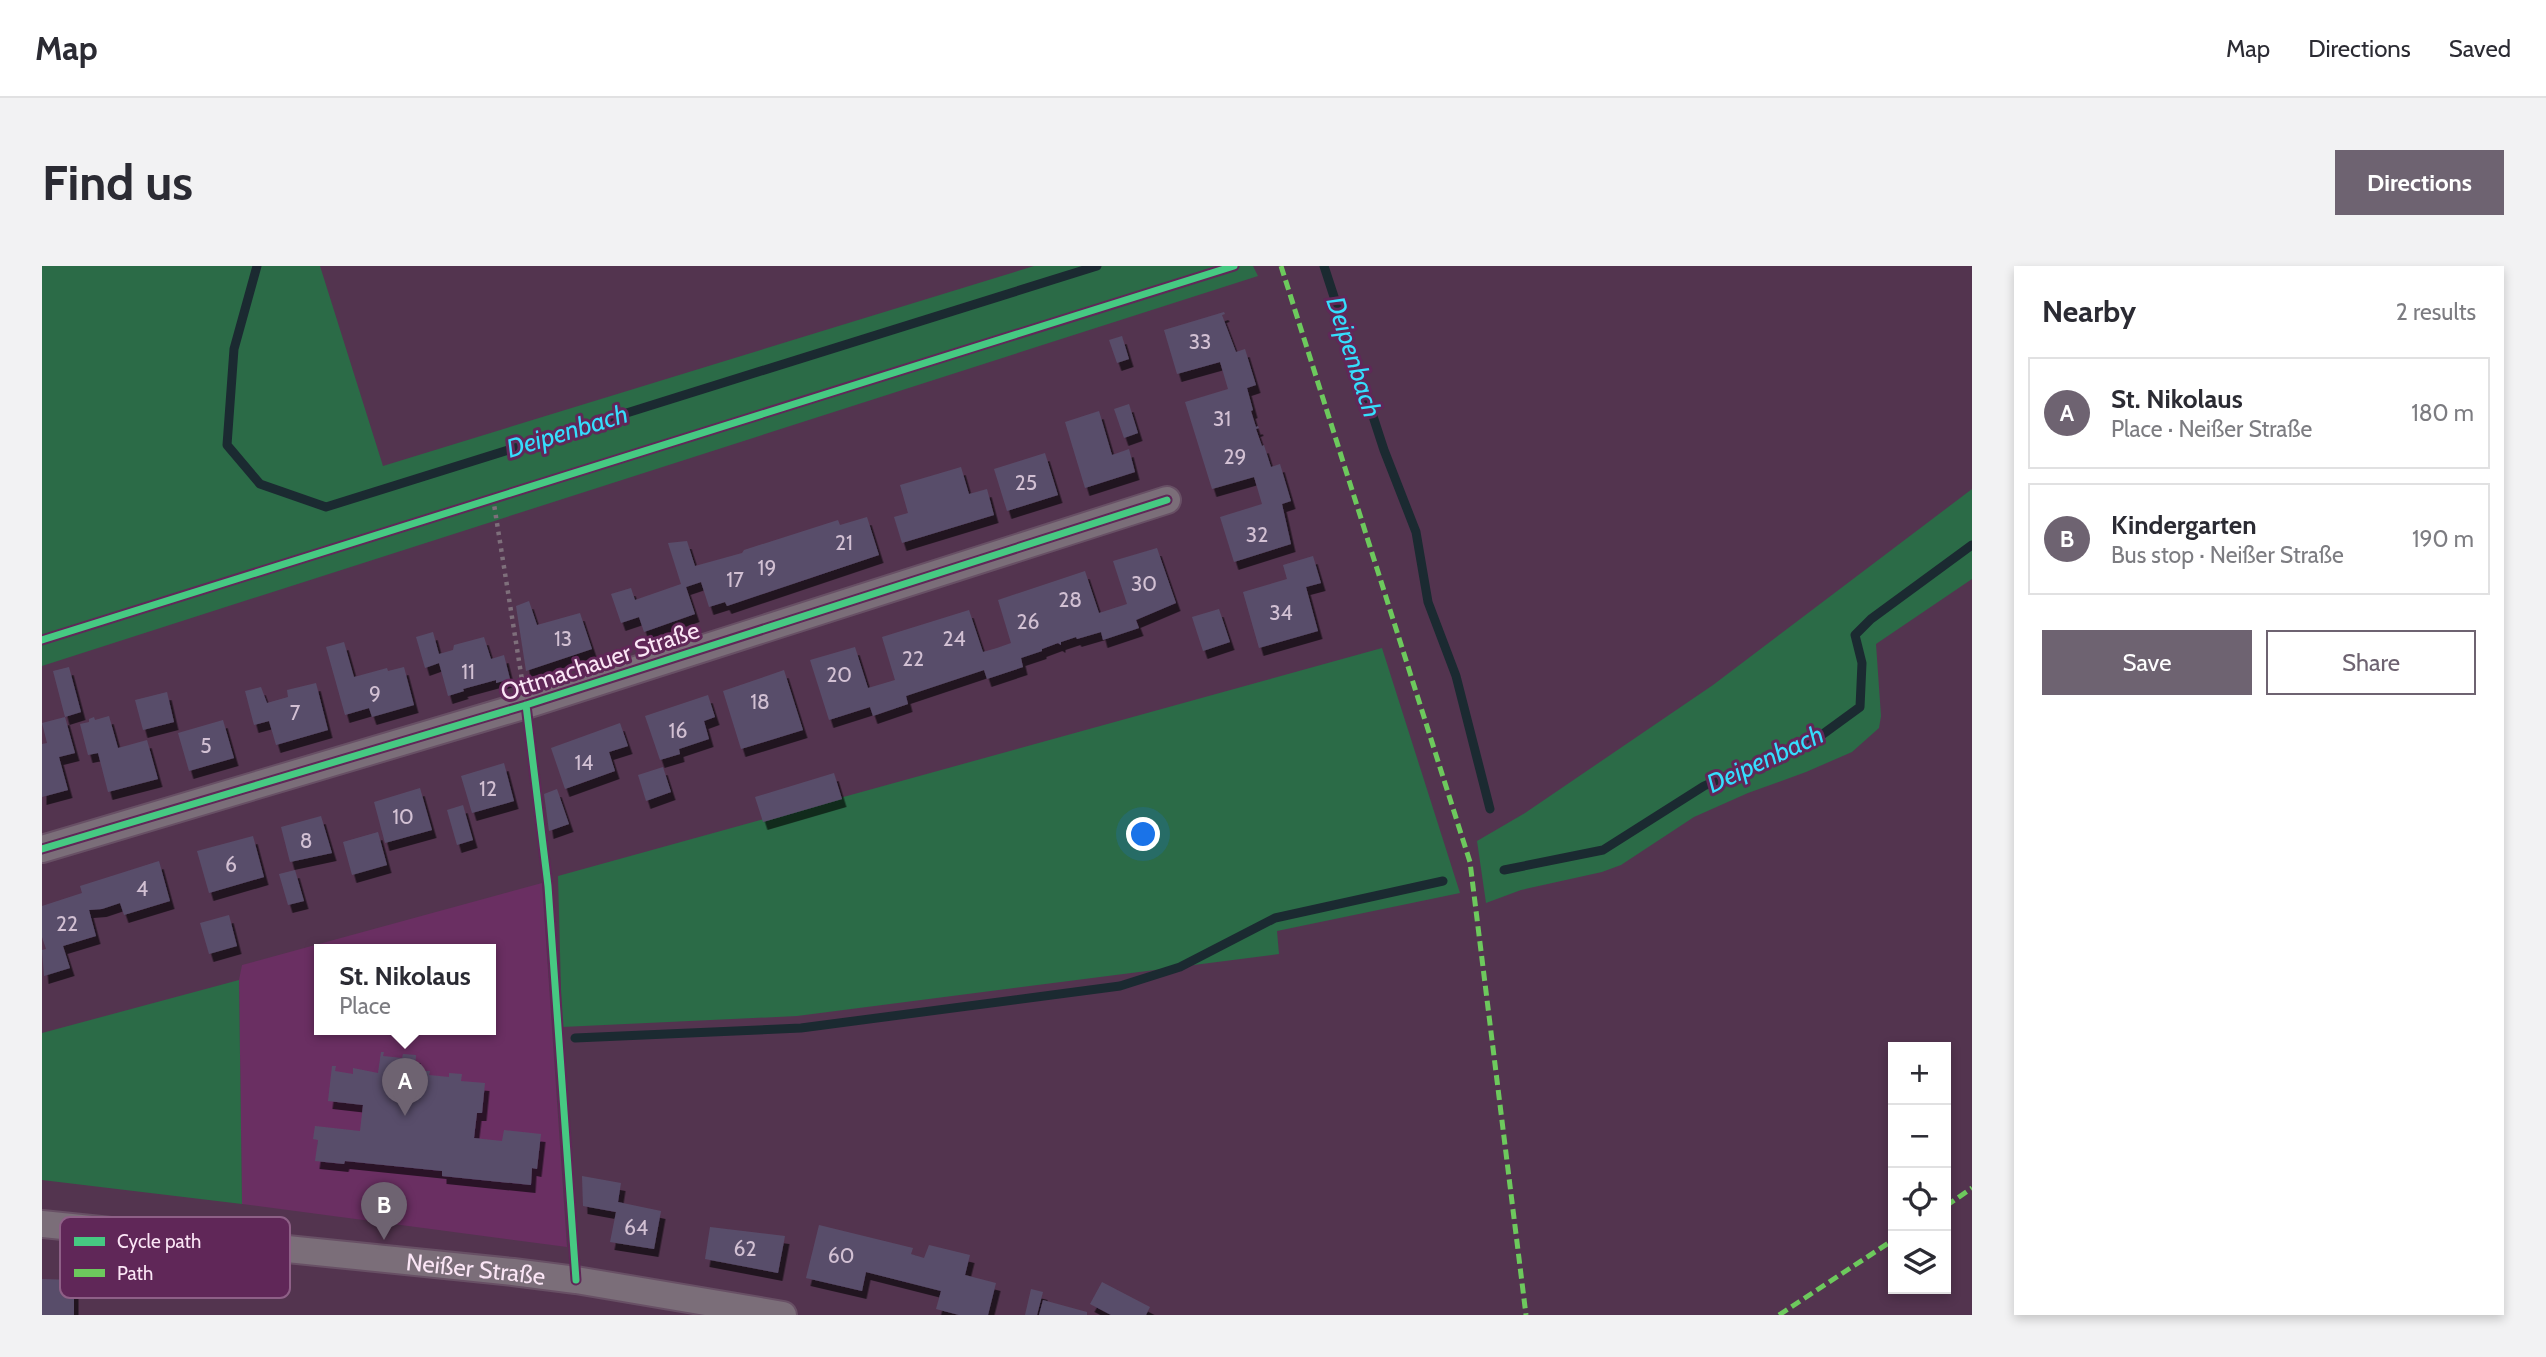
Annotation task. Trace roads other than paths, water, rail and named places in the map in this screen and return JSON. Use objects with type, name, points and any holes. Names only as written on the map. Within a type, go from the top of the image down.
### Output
[{"type":"street","name":"Ottmachauer Straße","points":[[42,849],[526,705],[1167,500]]},
{"type":"street","name":"Neißer Straße","points":[[42,1224],[60,1226]]},
{"type":"street","name":"Neißer Straße","points":[[290,1249],[576,1280],[783,1315]]},
{"type":"waterway","name":"Deipenbach","points":[[257,266],[234,349],[227,445],[260,484],[326,507],[1097,266]]},
{"type":"waterway","name":"Deipenbach","points":[[1324,266],[1384,450],[1416,532],[1428,602],[1456,676],[1490,809]]},
{"type":"waterway","name":"Deipenbach","points":[[1504,870],[1603,850],[1704,786],[1823,734],[1860,707],[1862,663],[1855,635],[1871,619],[1972,545]]},
{"type":"waterway","points":[[575,1038],[801,1028],[1120,986],[1180,967],[1275,918],[1443,881]]},
{"type":"place","name":"St. Nikolaus","points":[[405,1116]]},
{"type":"place","name":"Kindergarten","points":[[384,1240]]}]
